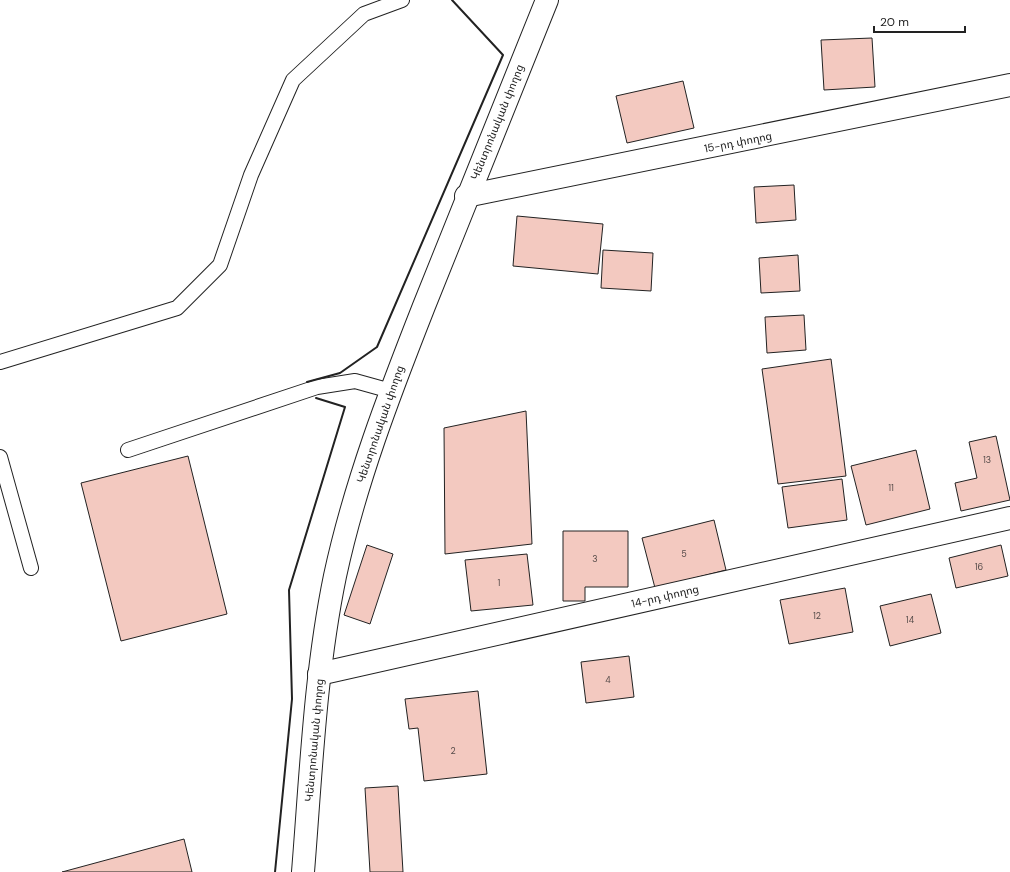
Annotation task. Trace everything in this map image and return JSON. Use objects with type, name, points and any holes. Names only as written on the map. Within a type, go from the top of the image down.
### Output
[{"type":"street","name":"Կենտրոնական փողոց","points":[[303,872],[319,674],[337,569],[362,473],[391,391],[466,196],[547,0]]},
{"type":"street","name":"15-րդ փողոց","points":[[466,196],[1010,86]]},
{"type":"street","name":"14-րդ փողոց","points":[[319,674],[1010,518]]},
{"type":"lane","points":[[0,362],[177,308],[220,265],[251,175],[292,80],[364,14],[402,0]]},
{"type":"lane","points":[[128,450],[317,387],[355,381],[391,391]]},
{"type":"lane","points":[[0,457],[31,568]]},
{"type":"building","points":[[872,38],[875,87],[824,90],[821,40]]},
{"type":"building","points":[[683,81],[694,128],[627,143],[616,96]]},
{"type":"building","points":[[794,185],[796,220],[756,223],[754,187]]},
{"type":"building","points":[[517,216],[603,224],[598,274],[513,266]]},
{"type":"building","points":[[603,250],[653,253],[651,291],[601,288]]},
{"type":"building","points":[[798,255],[800,291],[761,293],[759,258]]},
{"type":"building","points":[[804,315],[806,350],[767,353],[765,317]]},
{"type":"building","points":[[831,359],[846,476],[778,484],[762,369]]},
{"type":"building","points":[[526,411],[532,544],[445,554],[444,428]]},
{"type":"building","points":[[996,436],[1010,500],[961,511],[955,483],[977,478],[969,442]]},
{"type":"building","points":[[916,450],[930,509],[866,525],[851,466]]},
{"type":"building","points":[[188,456],[227,614],[121,641],[81,483]]},
{"type":"building","points":[[842,479],[847,520],[788,528],[782,487]]},
{"type":"building","points":[[714,520],[726,570],[655,588],[642,538]]},
{"type":"building","points":[[563,531],[628,531],[628,587],[585,587],[585,601],[563,601]]},
{"type":"building","points":[[367,545],[393,554],[370,624],[344,615]]},
{"type":"building","points":[[1001,545],[1008,576],[956,588],[949,558]]},
{"type":"building","points":[[527,554],[533,605],[471,611],[465,560]]},
{"type":"building","points":[[845,588],[853,632],[789,644],[780,600]]},
{"type":"building","points":[[931,594],[941,633],[890,646],[880,606]]},
{"type":"building","points":[[629,656],[634,697],[586,703],[581,662]]},
{"type":"building","points":[[478,691],[487,774],[424,781],[418,728],[409,729],[405,699]]},
{"type":"building","points":[[398,786],[403,872],[370,872],[365,788]]},
{"type":"building","points":[[184,839],[192,872],[62,872]]},
{"type":"wall","points":[[307,382],[340,373],[377,347],[503,55],[452,0]]},
{"type":"wall","points":[[275,872],[292,699],[289,590],[345,407],[316,398]]}]
